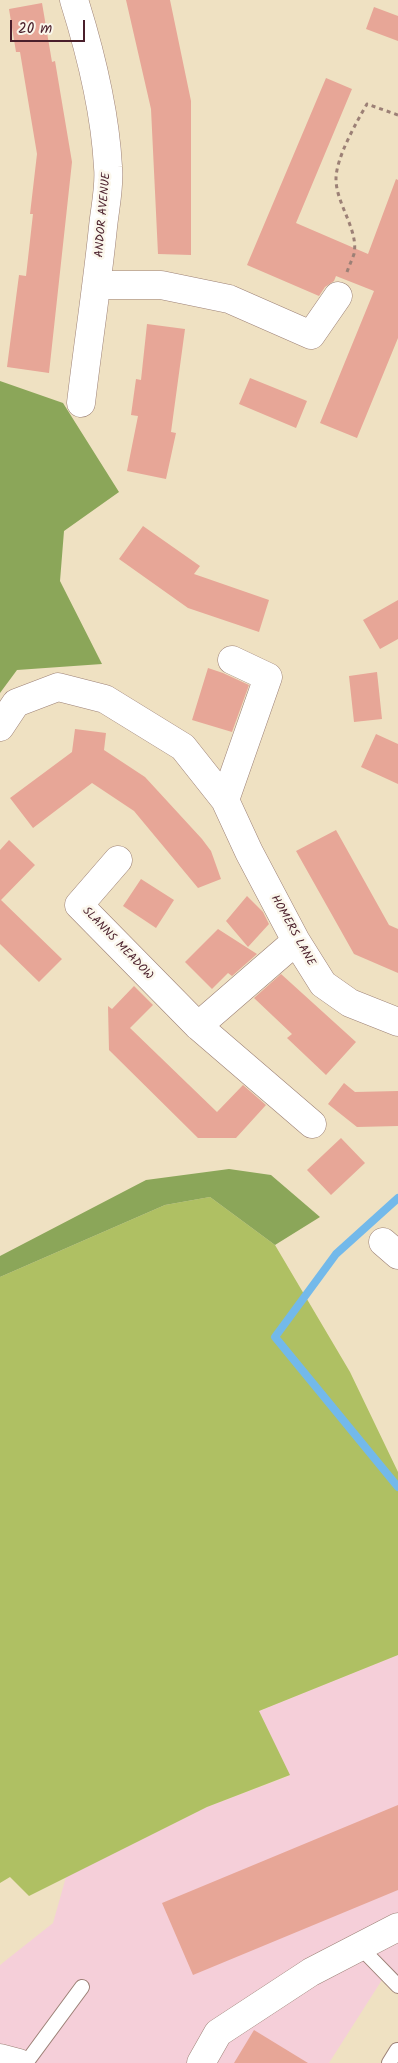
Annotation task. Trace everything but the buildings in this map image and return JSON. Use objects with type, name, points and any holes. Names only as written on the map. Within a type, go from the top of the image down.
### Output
[{"type":"street","name":"ANDOR AVENUE","points":[[74,0],[85,34],[102,110],[109,168],[97,286],[81,403]]},
{"type":"street","points":[[97,286],[161,285],[229,299],[311,335],[338,296]]},
{"type":"street","points":[[225,800],[268,677],[232,660]]},
{"type":"street","name":"HOMERS LANE","points":[[0,728],[16,703],[58,687],[106,699],[183,747],[225,800],[249,852],[296,941],[323,984],[350,1003],[398,1022]]},
{"type":"street","name":"SLANNS MEADOW","points":[[118,860],[79,904],[198,1026],[312,1124]]},
{"type":"street","points":[[198,1026],[296,941]]},
{"type":"street","points":[[202,2063],[218,2033],[311,1972],[398,1927]]},
{"type":"street","points":[[0,2058],[19,2063]]},
{"type":"lane","points":[[360,1947],[398,1986]]},
{"type":"lane","points":[[26,2063],[82,1987]]},
{"type":"lane","points":[[389,2063],[397,2050]]},
{"type":"path","points":[[338,296],[354,252],[351,228],[340,200],[336,178],[345,147],[367,104],[398,114]]},
{"type":"shaded area","points":[[398,1655],[398,1978],[387,1972],[329,2063],[0,2063],[0,1965],[53,1923],[66,1877],[207,1807],[289,1776],[259,1711]]},
{"type":"green space","points":[[0,381],[63,403],[119,492],[64,531],[60,581],[102,664],[17,670],[0,693]]},
{"type":"green space","points":[[229,1169],[271,1175],[320,1217],[275,1245],[210,1197],[165,1205],[0,1277],[0,1256],[146,1180]]},
{"type":"green space","points":[[210,1197],[275,1245],[350,1372],[398,1472],[398,1655],[259,1711],[290,1775],[207,1807],[29,1896],[10,1877],[0,1883],[0,1277],[165,1205]]},
{"type":"waterway","points":[[398,1198],[336,1254],[275,1337],[398,1487]]}]
